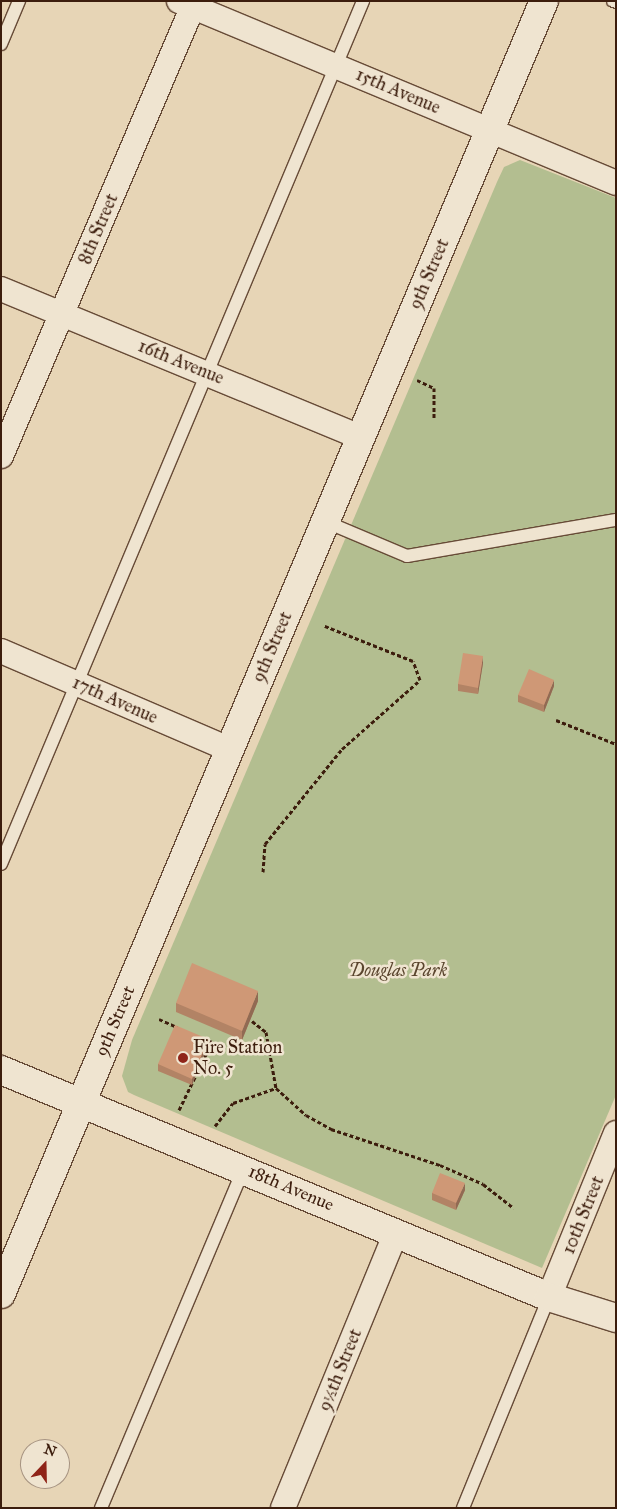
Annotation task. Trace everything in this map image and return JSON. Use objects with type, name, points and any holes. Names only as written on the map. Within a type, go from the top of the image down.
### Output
[{"type":"street","name":"9th Street","points":[[1,1294],[544,1]]},
{"type":"street","name":"15th Avenue","points":[[189,3],[616,183]]},
{"type":"street","name":"8th Street","points":[[1,456],[189,3]]},
{"type":"street","name":"16th Avenue","points":[[1,289],[209,373],[360,437]]},
{"type":"street","name":"17th Avenue","points":[[1,651],[229,749]]},
{"type":"street","name":"18th Avenue","points":[[1,1070],[244,1168],[549,1297],[580,1309],[616,1318]]},
{"type":"street","name":"10th Street","points":[[549,1297],[616,1133]]},
{"type":"street","name":"9½th Street","points":[[283,1508],[396,1232]]},
{"type":"street","name":"18th Avenue","points":[[580,1309],[616,1337]]},
{"type":"lane","points":[[1,44],[19,1]]},
{"type":"lane","points":[[1,864],[76,682],[209,373],[363,1]]},
{"type":"lane","points":[[324,522],[407,556],[616,520]]},
{"type":"lane","points":[[101,1508],[244,1168]]},
{"type":"lane","points":[[463,1508],[549,1297]]},
{"type":"path","points":[[417,380],[434,388],[434,419]]},
{"type":"path","points":[[263,872],[265,844],[342,749],[420,680],[413,662],[324,626]]},
{"type":"path","points":[[556,720],[616,744]]},
{"type":"path","points":[[159,1019],[185,1030]]},
{"type":"path","points":[[252,1021],[266,1032],[276,1088],[306,1115],[330,1129],[457,1172],[483,1184],[514,1208]]},
{"type":"path","points":[[179,1110],[212,1042],[194,1034]]},
{"type":"path","points":[[215,1126],[233,1103],[276,1088]]},
{"type":"green space","name":"Douglas Park","points":[[520,160],[616,198],[616,1095],[542,1268],[134,1095],[128,1092],[122,1076],[132,1040],[497,182],[504,167]]},
{"type":"building","points":[[463,653],[483,656],[478,688],[458,684]]},
{"type":"building","points":[[529,669],[554,680],[544,705],[518,695]]},
{"type":"building","points":[[192,963],[258,991],[242,1031],[176,1003]]},
{"type":"building","name":"Fire Station No. 5","points":[[175,1025],[208,1039],[192,1079],[158,1064]]},
{"type":"building","points":[[440,1173],[465,1183],[456,1203],[432,1193]]},
{"type":"place","name":"Fire Station No. 5","points":[[183,1058]]}]
